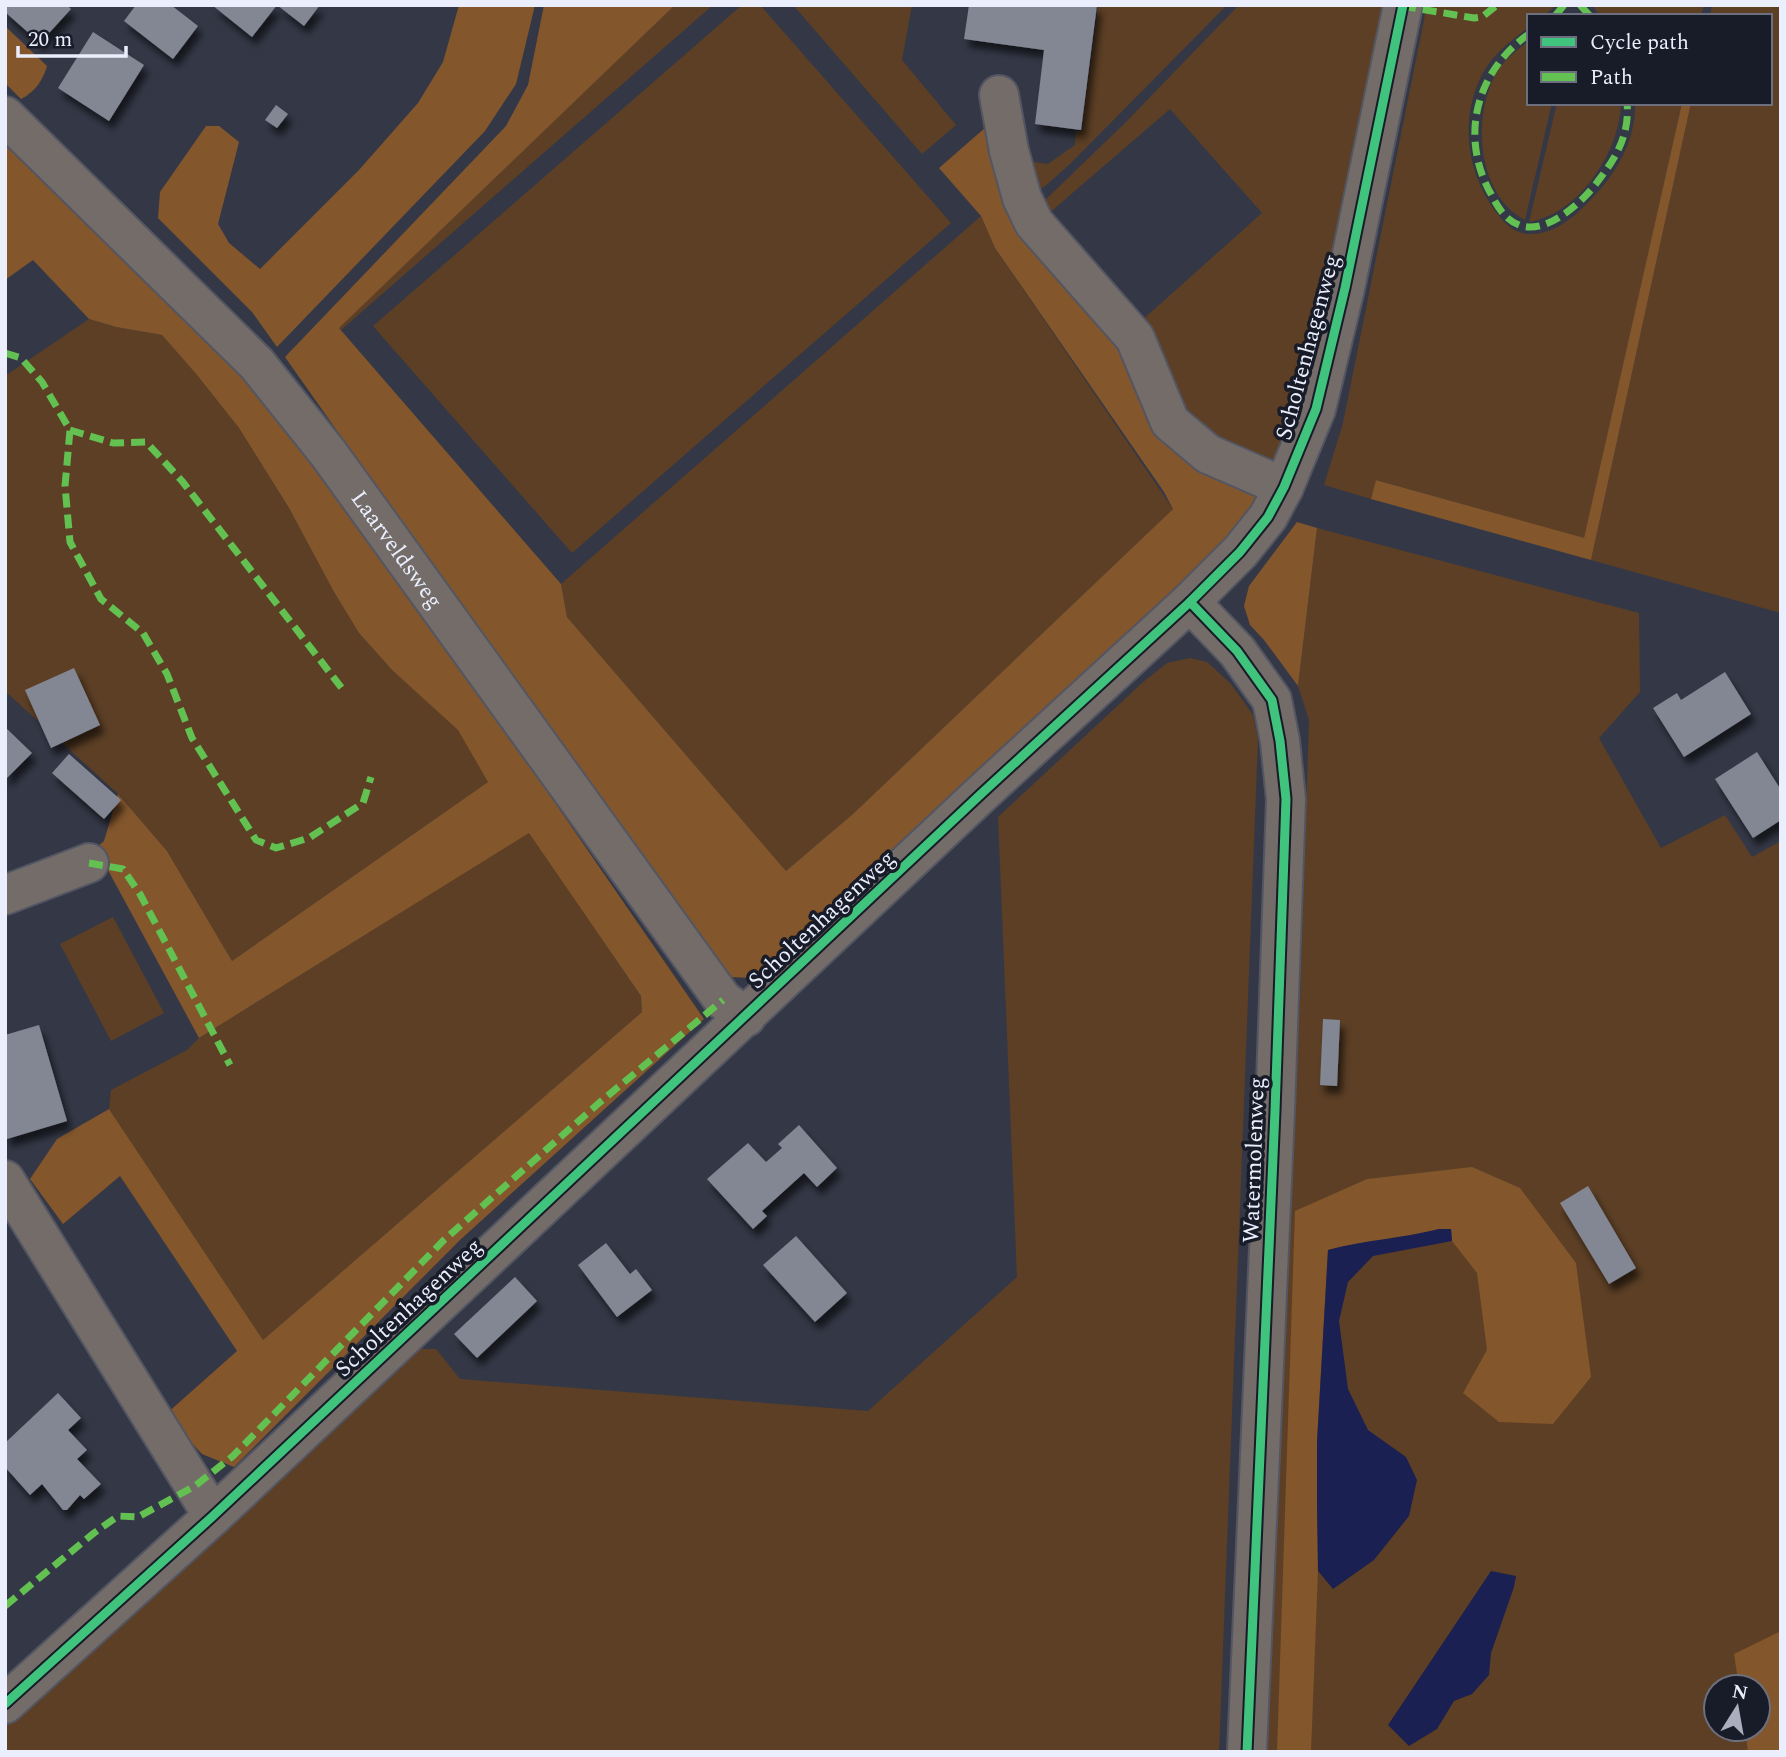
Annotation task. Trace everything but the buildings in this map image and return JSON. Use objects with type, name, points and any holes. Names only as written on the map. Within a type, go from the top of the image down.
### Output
[{"type":"street","name":"Scholtenhagenweg","points":[[5,1704],[214,1516],[981,794],[1190,601],[1247,543],[1268,517],[1284,487],[1300,454],[1319,398],[1345,288],[1403,5]]},
{"type":"street","points":[[999,95],[1009,150],[1022,198],[1034,223],[1135,338],[1170,422],[1208,454],[1284,487]]},
{"type":"street","name":"Laarveldsweg","points":[[5,116],[257,364],[328,453],[723,1000],[746,1017]]},
{"type":"street","name":"Watermolenweg","points":[[1190,601],[1237,652],[1272,700],[1280,741],[1286,799],[1247,1752]]},
{"type":"street","points":[[5,895],[89,863]]},
{"type":"street","points":[[5,1180],[214,1516]]},
{"type":"shaded area","points":[[459,5],[535,5],[516,84],[485,131],[277,347],[252,312],[158,218],[160,192],[206,126],[219,126],[239,142],[218,224],[229,243],[260,269],[359,170],[418,103],[443,62]]},
{"type":"shaded area","points":[[544,5],[675,5],[339,328],[561,584],[567,617],[786,871],[854,813],[1173,509],[1164,492],[995,248],[981,216],[939,168],[993,121],[1019,222],[1258,493],[1258,504],[1179,596],[776,974],[754,978],[729,977],[468,617],[285,357],[506,126],[528,85]]},
{"type":"shaded area","points":[[675,5],[713,5],[341,330],[338,328]]},
{"type":"shaded area","points":[[742,5],[760,5],[951,223],[572,553],[373,326]]},
{"type":"shaded area","points":[[793,5],[912,5],[902,60],[956,125],[922,154]]},
{"type":"shaded area","points":[[1098,5],[1227,5],[1070,164],[1044,187],[1036,190],[1027,161],[1048,164],[1075,145],[1076,131],[1081,131]]},
{"type":"shaded area","points":[[1239,5],[1390,5],[1318,342],[1283,457],[1270,462],[1191,427],[1140,322],[1262,213],[1170,109],[1047,215],[1040,205],[1125,123]]},
{"type":"shaded area","points":[[1427,5],[1556,5],[1546,14],[1527,14],[1527,29],[1494,57],[1483,72],[1473,97],[1469,132],[1473,166],[1486,198],[1510,227],[1519,232],[1540,233],[1558,227],[1575,215],[1596,194],[1619,163],[1633,128],[1635,105],[1682,105],[1584,539],[1377,480],[1371,499],[1324,485],[1343,423]]},
{"type":"shaded area","points":[[1592,5],[1704,5],[1702,14],[1599,14]]},
{"type":"shaded area","points":[[1712,5],[1781,5],[1781,613],[1591,560],[1691,105],[1772,105],[1772,14],[1710,14]]},
{"type":"shaded area","points":[[5,26],[47,66],[38,85],[21,99],[5,83]]},
{"type":"shaded area","points":[[1527,42],[1527,105],[1552,105],[1525,220],[1508,208],[1496,191],[1487,172],[1483,150],[1482,127],[1491,85],[1500,67]]},
{"type":"shaded area","points":[[1557,105],[1621,105],[1613,141],[1593,178],[1564,207],[1547,217],[1529,222]]},
{"type":"shaded area","points":[[1682,105],[1691,105],[1591,560],[1371,499],[1376,480],[1584,538]]},
{"type":"shaded area","points":[[5,131],[274,402],[469,678],[704,1019],[460,1240],[234,1467],[202,1454],[165,1415],[237,1351],[120,1176],[63,1224],[30,1179],[57,1139],[109,1109],[263,1340],[642,1012],[641,996],[529,833],[199,1038],[96,848],[104,841],[118,794],[167,851],[232,961],[488,782],[458,730],[392,670],[359,633],[289,508],[239,428],[162,335],[89,319],[33,260],[5,280]]},
{"type":"shaded area","points":[[981,216],[995,248],[1173,509],[854,813],[786,871],[567,617],[561,584]]},
{"type":"shaded area","points":[[89,319],[162,335],[197,375],[239,428],[289,508],[359,633],[392,670],[459,730],[488,782],[232,961],[167,851],[118,794],[5,691],[5,376]]},
{"type":"shaded area","points":[[1297,522],[1317,528],[1298,686],[1250,625],[1244,606],[1249,586]]},
{"type":"shaded area","points":[[1317,528],[1639,613],[1640,692],[1599,738],[1661,848],[1725,815],[1752,857],[1781,841],[1781,1752],[1228,1752],[1300,1003],[1309,720],[1298,686]]},
{"type":"shaded area","points":[[1190,658],[1207,662],[1231,684],[1253,715],[1258,739],[1219,1752],[5,1750],[5,1725],[409,1349],[436,1349],[460,1379],[868,1411],[1017,1277],[998,817],[1142,683],[1167,663]]},
{"type":"shaded area","points":[[529,832],[641,996],[642,1012],[263,1340],[109,1109],[111,1090],[187,1050],[199,1038]]},
{"type":"shaded area","points":[[113,917],[164,1013],[111,1041],[60,944]]},
{"type":"shaded area","points":[[1472,1167],[1520,1188],[1576,1263],[1591,1377],[1553,1424],[1499,1422],[1463,1393],[1487,1350],[1477,1273],[1452,1241],[1451,1230],[1328,1250],[1317,1442],[1318,1571],[1311,1752],[1277,1752],[1295,1211],[1367,1179]]},
{"type":"shaded area","points":[[1451,1229],[1452,1241],[1373,1256],[1348,1282],[1339,1321],[1348,1389],[1368,1430],[1406,1457],[1417,1480],[1409,1516],[1374,1560],[1333,1589],[1318,1571],[1317,1508],[1317,1442],[1328,1250]]},
{"type":"shaded area","points":[[1491,1571],[1516,1576],[1491,1653],[1489,1675],[1472,1694],[1454,1701],[1437,1729],[1409,1746],[1388,1725]]},
{"type":"shaded area","points":[[1781,1631],[1781,1752],[1748,1752],[1747,1743],[1772,1743],[1772,1673],[1737,1673],[1734,1654]]},
{"type":"marked path","points":[[1402,6],[1474,18],[1482,17],[1497,5]]},
{"type":"marked path","points":[[1557,14],[1564,5]]},
{"type":"marked path","points":[[1580,5],[1588,14]]},
{"type":"marked path","points":[[1527,36],[1511,49],[1485,86],[1478,106],[1475,128],[1481,172],[1496,203],[1510,220],[1519,225],[1541,226],[1563,215],[1584,198],[1616,154],[1624,135],[1627,105]]},
{"type":"marked path","points":[[5,353],[21,358],[42,382],[70,430],[65,486],[70,542],[101,599],[143,633],[167,674],[192,738],[256,840],[276,848],[309,838],[363,803],[371,777]]},
{"type":"marked path","points":[[70,430],[113,443],[146,442],[182,481],[344,691]]},
{"type":"marked path","points":[[89,863],[123,869],[140,894],[230,1065]]},
{"type":"marked path","points":[[5,1606],[118,1516],[138,1517],[195,1486],[233,1456],[444,1240],[599,1103],[723,1000]]},
{"type":"cycle path","points":[[5,1704],[213,1516],[981,794],[1190,602],[1240,552],[1268,517],[1284,487],[1316,409],[1345,288],[1403,5]]},
{"type":"cycle path","points":[[1190,602],[1237,651],[1272,700],[1280,741],[1286,799],[1247,1752]]}]
